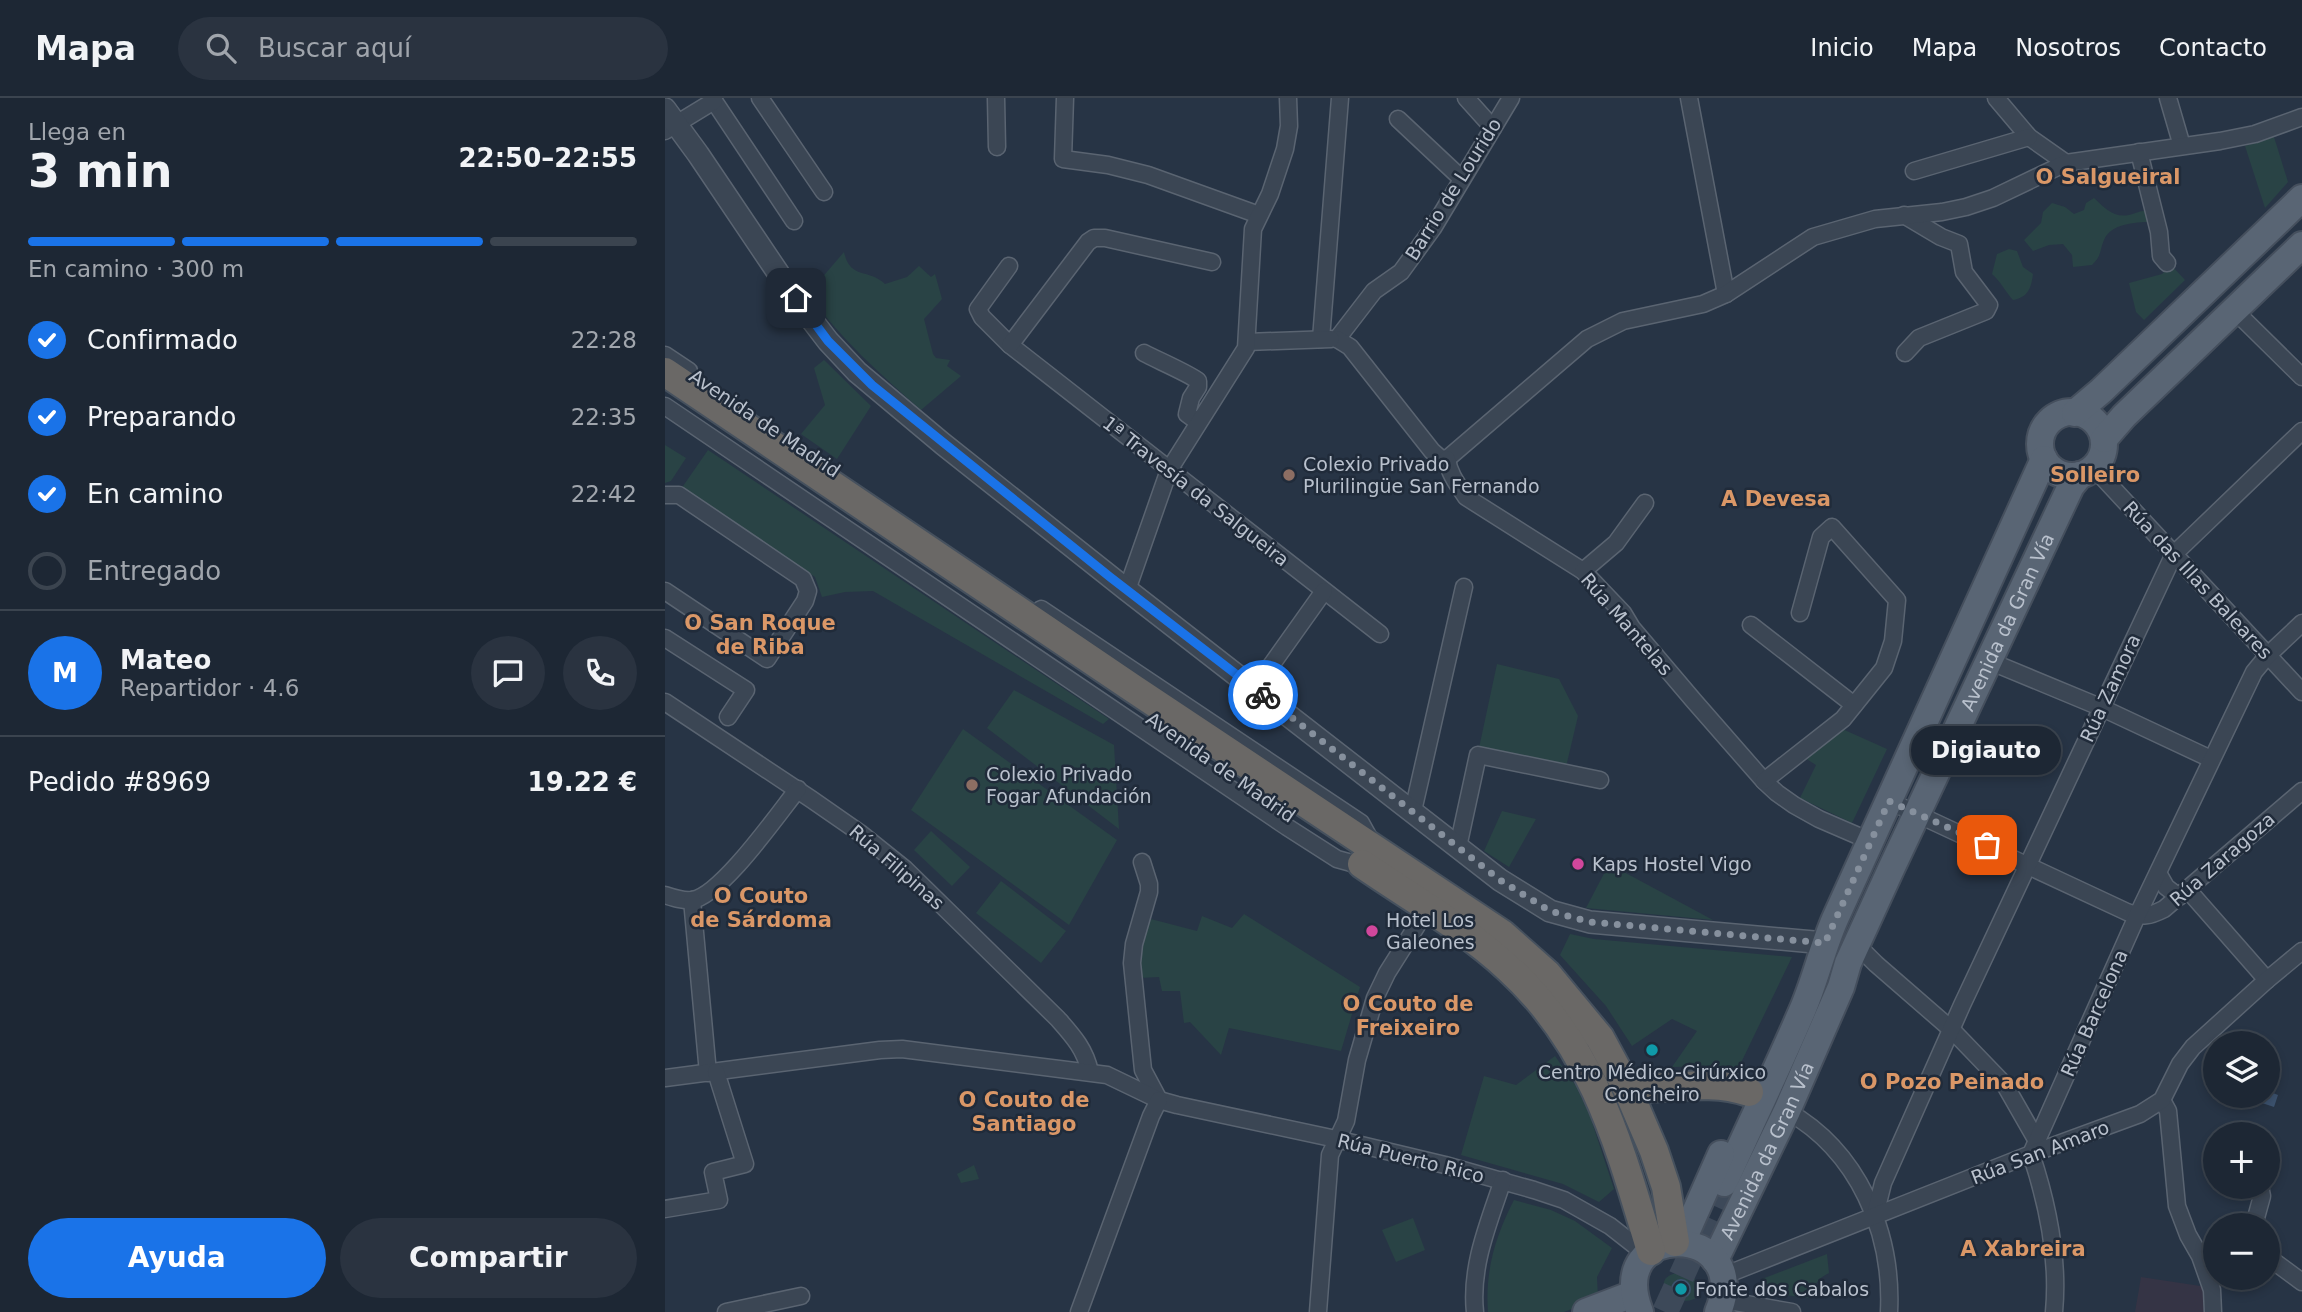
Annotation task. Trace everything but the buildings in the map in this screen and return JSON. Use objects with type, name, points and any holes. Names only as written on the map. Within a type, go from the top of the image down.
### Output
[{"type":"highway","name":"Avenida de Madrid","points":[[665,372],[1372,860],[1428,908],[1511,970],[1550,1015],[1590,1076],[1664,1248]]},
{"type":"highway","name":"Avenida de Madrid","points":[[665,389],[1103,686],[1372,860],[1439,890],[1502,934],[1547,974],[1600,1038],[1627,1088],[1666,1187],[1664,1248]]},
{"type":"highway","points":[[1627,1088],[1652,1089],[1699,1084],[1749,1092]]},
{"type":"main road","name":"Avenida da Gran Vía","points":[[1852,954],[1831,983],[1730,1185],[1815,979],[1825,943],[2044,459],[2041,442],[2045,428],[2058,416],[2074,413],[2101,391],[2302,198]]},
{"type":"main road","name":"Avenida da Gran Vía","points":[[1720,1287],[1787,1111],[1841,987],[1852,954],[2074,481],[2087,472],[2102,454],[2104,439],[2124,416],[2302,244]]},
{"type":"main road","points":[[2074,413],[2085,415],[2094,421],[2104,439]]},
{"type":"main road","points":[[2044,459],[2059,473],[2087,472]]},
{"type":"main road","name":"Avenida da Gran Vía","points":[[1637,1303],[1636,1273],[1664,1248],[1749,1092],[1801,975],[1825,943]]},
{"type":"main road","points":[[1664,1248],[1700,1248],[1720,1287]]},
{"type":"main road","points":[[1587,1312],[1637,1303]]},
{"type":"street","points":[[760,98],[824,192]]},
{"type":"street","points":[[996,98],[997,147]]},
{"type":"street","points":[[1065,98],[1063,159],[1108,165],[1147,175],[1259,215]]},
{"type":"street","points":[[1127,590],[1169,470],[1243,355],[1247,342],[1253,229],[1270,194],[1285,149],[1289,126],[1288,98]]},
{"type":"street","points":[[1247,342],[1329,339],[1340,98]]},
{"type":"street","points":[[1466,98],[1493,128]]},
{"type":"street","name":"Barrio de Lourido","points":[[1329,339],[1374,291],[1401,272],[1433,228],[1511,98]]},
{"type":"street","points":[[1689,98],[1726,294]]},
{"type":"street","points":[[1998,98],[2029,137],[2066,163]]},
{"type":"street","points":[[2168,98],[2182,146]]},
{"type":"street","points":[[794,221],[713,99],[669,122],[828,341],[857,372],[1127,590],[1500,880],[1532,901],[1569,918],[1825,943]]},
{"type":"street","points":[[1447,460],[1587,339],[1623,321],[1703,304],[1726,294],[1813,237],[1844,227],[1904,215],[1966,207],[1993,198],[2066,163],[2247,136],[2302,117]]},
{"type":"street","points":[[1398,119],[1462,179]]},
{"type":"street","points":[[1914,171],[2029,137]]},
{"type":"street","points":[[2139,152],[2159,232],[2161,257],[2167,263]]},
{"type":"street","points":[[1904,215],[1941,237],[1959,244],[1964,272],[1989,305],[1986,311],[1919,338],[1905,353]]},
{"type":"street","points":[[1011,347],[1088,242],[1094,238],[1105,238],[1212,262]]},
{"type":"street","name":"1ª Travesía da Salgueira","points":[[1009,266],[978,309],[982,317],[1011,347],[1380,634]]},
{"type":"street","points":[[2234,310],[2302,377]]},
{"type":"street","name":"Rúa Mantelas","points":[[1329,339],[1350,347],[1432,451],[1447,460],[1448,468],[1466,498],[1583,571],[1623,613],[1632,628],[1693,701],[1764,781],[1794,805],[1870,842]]},
{"type":"street","points":[[1144,354],[1198,381],[1187,414],[1198,422]]},
{"type":"street","name":"Avenida de Madrid","points":[[665,355],[1361,823],[1372,860]]},
{"type":"street","points":[[665,406],[1337,859],[1372,860]]},
{"type":"street","name":"Rúa Zamora","points":[[1875,1216],[1883,1183],[1952,1030],[2100,707],[2174,554],[2302,431]]},
{"type":"street","name":"Rúa das Illas Baleares","points":[[2087,472],[2174,554],[2302,692]]},
{"type":"street","points":[[665,495],[679,495],[803,579],[808,591],[805,601],[767,659],[665,591]]},
{"type":"street","points":[[1583,571],[1616,543],[1645,503]]},
{"type":"street","points":[[1764,781],[1843,719],[1884,668],[1893,640],[1897,600],[1832,527],[1821,537],[1800,613]]},
{"type":"street","points":[[1413,811],[1464,587]]},
{"type":"street","points":[[1255,688],[1324,591]]},
{"type":"street","name":"Rúa Barcelona","points":[[2034,1147],[2137,916],[2254,672],[2302,623]]},
{"type":"street","points":[[1751,625],[1854,705]]},
{"type":"street","points":[[665,638],[746,690],[728,717]]},
{"type":"street","points":[[1989,661],[2100,707],[2211,759]]},
{"type":"street","name":"Rúa Filipinas","points":[[665,702],[798,789],[905,869],[1058,1019],[1079,1043],[1090,1072]]},
{"type":"street","points":[[1458,847],[1478,755],[1600,780]]},
{"type":"street","points":[[665,895],[692,900],[715,888],[798,789]]},
{"type":"street","name":"Rúa Zaragoza","points":[[2137,916],[2149,916],[2164,909],[2302,791]]},
{"type":"street","points":[[1889,801],[2137,916]]},
{"type":"street","points":[[1079,1312],[1159,1100],[1143,1070],[1132,963],[1134,944],[1149,892],[1143,862]]},
{"type":"street","points":[[2158,873],[2166,887],[2184,893],[2267,979]]},
{"type":"street","points":[[665,1209],[719,1200],[713,1172],[745,1164],[712,1072],[692,900]]},
{"type":"street","points":[[1318,1312],[1330,1155],[1346,1121],[1357,1060],[1375,998],[1387,973],[1428,908]]},
{"type":"street","points":[[2213,1312],[2212,1290],[2177,1206],[2168,1111],[2162,1100],[2180,1064],[2193,1047],[2267,979],[2302,951]]},
{"type":"street","points":[[1852,954],[1876,964],[1952,1030],[2005,1085],[2034,1147],[2049,1218],[2057,1285],[2054,1312]]},
{"type":"street","name":"Rúa Puerto Rico","points":[[665,1078],[902,1049],[1090,1072],[1107,1075],[1159,1100],[1336,1139],[1503,1180],[1564,1200],[1611,1226],[1664,1248]]},
{"type":"street","name":"Rúa San Amaro","points":[[1720,1287],[1788,1252],[2034,1147],[2140,1114],[2162,1100]]},
{"type":"street","points":[[1787,1111],[1814,1130],[1848,1164],[1875,1216],[1889,1269],[1889,1312]]},
{"type":"street","points":[[1475,1312],[1478,1264],[1484,1234],[1503,1180]]},
{"type":"street","points":[[2280,1266],[2302,1282]]},
{"type":"street","points":[[1720,1287],[1792,1312]]},
{"type":"street","points":[[726,1312],[801,1296]]},
{"type":"shaded area","points":[[2141,1277],[2203,1286],[2203,1290],[2207,1290],[2211,1312],[2135,1312]]},
{"type":"shaded area","points":[[1681,1279],[1688,1282],[1691,1289],[1688,1296],[1681,1299],[1674,1296],[1671,1289],[1674,1282]]},
{"type":"green space","points":[[2274,137],[2288,182],[2265,208],[2245,146]]},
{"type":"green space","points":[[2094,198],[2118,215],[2151,211],[2151,222],[2131,223],[2112,230],[2092,265],[2073,267],[2072,255],[2063,244],[2049,245],[2033,251],[2024,240],[2041,223],[2043,212],[2052,203],[2065,207],[2074,214],[2084,210],[2086,203]]},
{"type":"green space","points":[[2009,249],[2017,251],[2023,267],[2033,274],[2028,292],[2013,300],[1992,274],[1997,254]]},
{"type":"green space","points":[[844,252],[851,267],[885,284],[907,277],[919,266],[931,277],[935,274],[942,299],[924,319],[933,354],[936,358],[950,360],[947,366],[961,376],[921,410],[847,341],[808,294]]},
{"type":"green space","points":[[2171,265],[2185,280],[2144,320],[2136,312],[2129,283],[2162,274]]},
{"type":"green space","points":[[824,360],[871,406],[837,459],[801,434],[825,405],[814,368]]},
{"type":"green space","points":[[665,445],[686,458],[671,481],[665,483]]},
{"type":"green space","points":[[708,450],[1109,719],[1103,724],[873,591],[845,592],[822,597],[815,577],[681,489]]},
{"type":"green space","points":[[1497,664],[1559,679],[1578,716],[1566,767],[1479,748]]},
{"type":"green space","points":[[1014,690],[1114,745],[1119,829],[987,728]]},
{"type":"green space","points":[[1840,728],[1887,749],[1852,823],[1800,798],[1816,765],[1805,758]]},
{"type":"green space","points":[[963,729],[1117,840],[1069,925],[911,810]]},
{"type":"green space","points":[[1502,811],[1536,819],[1509,867],[1484,851]]},
{"type":"green space","points":[[931,831],[970,867],[952,886],[914,850]]},
{"type":"green space","points":[[1609,864],[1713,920],[1586,908]]},
{"type":"green space","points":[[1001,881],[1066,931],[1041,963],[976,913]]},
{"type":"green space","points":[[1244,914],[1360,987],[1341,1051],[1229,1028],[1221,1055],[1190,1022],[1184,1023],[1180,991],[1162,991],[1159,977],[1139,978],[1137,963],[1147,918],[1197,931],[1202,916],[1232,928]]},
{"type":"green space","points":[[1570,934],[1594,939],[1792,957],[1738,1069],[1716,1066],[1672,1067],[1697,1031],[1672,1019],[1632,1046],[1606,1006],[1560,955]]},
{"type":"green space","points":[[1555,1056],[1576,1086],[1590,1116],[1614,1189],[1599,1202],[1563,1184],[1461,1155],[1484,1076],[1516,1085]]},
{"type":"green space","points":[[974,1165],[979,1179],[961,1183],[957,1174]]},
{"type":"green space","points":[[1514,1200],[1551,1210],[1575,1221],[1612,1248],[1597,1277],[1598,1299],[1564,1312],[1488,1312],[1488,1282],[1493,1254],[1501,1227]]},
{"type":"green space","points":[[1413,1218],[1425,1250],[1396,1262],[1382,1230]]},
{"type":"green space","points":[[1827,1254],[1829,1273],[1817,1283],[1810,1298],[1766,1293],[1760,1288],[1762,1279]]},
{"type":"green space","points":[[1682,1272],[1694,1278],[1699,1288],[1697,1297],[1682,1300],[1674,1297],[1664,1286],[1670,1275]]},
{"type":"tunnel","points":[[1665,1312],[1724,1183]]},
{"type":"way so far","points":[[1263,695],[1500,880],[1550,911],[1569,918],[1825,943],[1889,801],[1987,845]]},
{"type":"place","name":"Colexio Privado Plurilingüe San Fernando","points":[[1289,475]]},
{"type":"place","name":"Colexio Privado Fogar Afundación","points":[[972,785]]},
{"type":"place","name":"Digiauto","points":[[1987,845]]},
{"type":"place","name":"Kaps Hostel Vigo","points":[[1578,864]]},
{"type":"place","name":"Hotel Los Galeones","points":[[1372,931]]},
{"type":"place","name":"Centro Médico-Cirúrxico Concheiro","points":[[1652,1050]]},
{"type":"place","name":"Fonte dos Cabalos","points":[[1681,1289]]},
{"type":"district","name":"O Salgueiral","points":[[2108,177]]},
{"type":"district","name":"Solleiro","points":[[2095,475]]},
{"type":"district","name":"A Devesa","points":[[1776,499]]},
{"type":"district","name":"O San Roque de Riba","points":[[760,635]]},
{"type":"district","name":"O Couto de Sárdoma","points":[[761,908]]},
{"type":"district","name":"O Couto de Freixeiro","points":[[1408,1016]]},
{"type":"district","name":"O Pozo Peinado","points":[[1952,1082]]},
{"type":"district","name":"O Couto de Santiago","points":[[1024,1112]]},
{"type":"district","name":"A Xabreira","points":[[2023,1249]]},
{"type":"route","points":[[796,298],[828,341],[872,385],[1110,577],[1263,695]]}]
